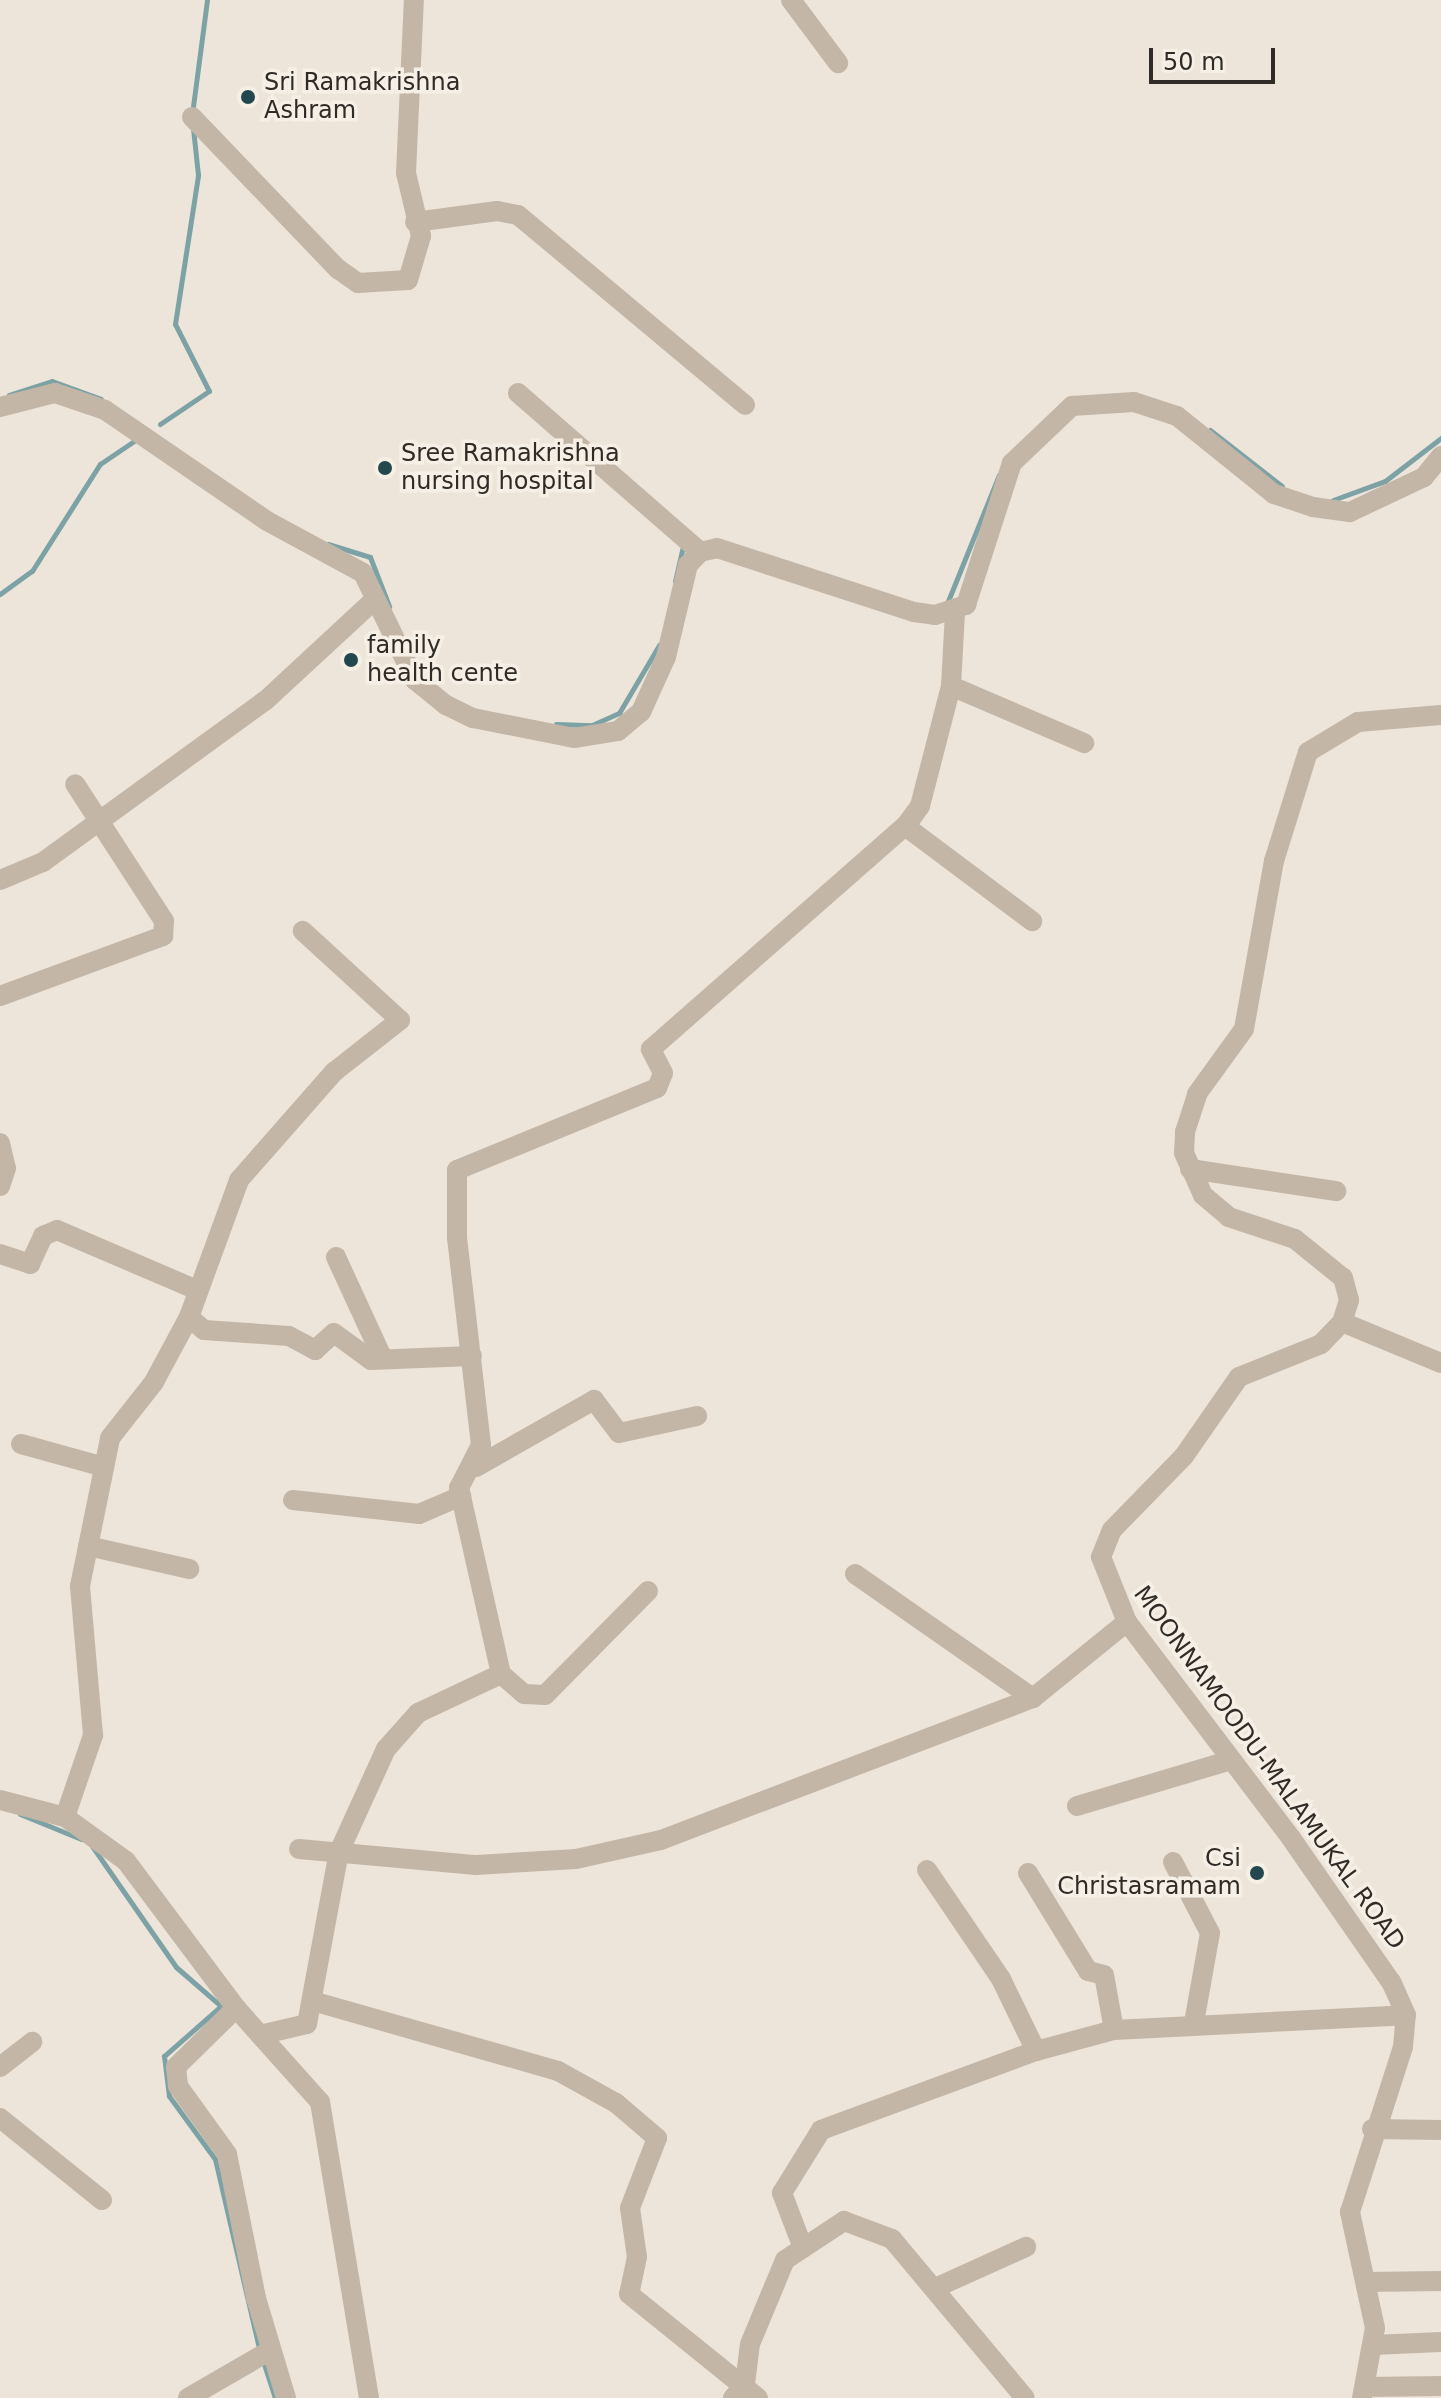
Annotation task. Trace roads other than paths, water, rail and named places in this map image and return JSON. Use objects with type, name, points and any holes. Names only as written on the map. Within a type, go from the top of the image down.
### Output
[{"type":"street","points":[[192,117],[292,228],[358,283],[408,280],[421,236],[415,222],[406,173],[414,0]]},
{"type":"street","points":[[791,0],[838,63]]},
{"type":"street","points":[[415,222],[497,211],[518,215],[745,405]]},
{"type":"street","points":[[0,407],[55,393],[105,410],[267,521],[352,564],[363,573],[372,602],[415,680],[446,705],[473,718],[599,736],[641,712],[666,657],[688,565],[700,552],[717,548],[914,612],[955,612],[973,598],[982,538],[1012,463],[1072,406],[1134,402],[1177,416],[1274,494],[1313,507],[1350,512],[1424,477],[1441,456]]},
{"type":"street","points":[[518,393],[700,552]]},
{"type":"street","points":[[0,880],[43,862],[265,701],[372,602]]},
{"type":"street","points":[[476,1467],[481,1445],[457,1170],[657,1088],[663,1073],[651,1049],[905,826],[920,806],[951,686],[955,612]]},
{"type":"street","points":[[951,686],[1084,743]]},
{"type":"street","points":[[1441,715],[1358,722],[1308,752],[1274,861],[1244,1029],[1197,1094],[1185,1132],[1190,1169],[1203,1195],[1229,1217],[1295,1239],[1343,1278],[1349,1300],[1342,1322],[1441,1363]]},
{"type":"street","points":[[0,996],[163,936],[164,921],[75,784]]},
{"type":"street","points":[[905,826],[1032,921]]},
{"type":"street","points":[[65,1817],[93,1735],[80,1609],[88,1546],[104,1467],[119,1423],[154,1382],[189,1317],[239,1180],[264,1145],[334,1072],[400,1020],[303,931]]},
{"type":"street","points":[[0,1143],[6,1168],[0,1186]]},
{"type":"street","points":[[1190,1169],[1336,1191]]},
{"type":"street","points":[[0,1254],[30,1264],[53,1230],[197,1290]]},
{"type":"street","points":[[336,1257],[382,1357]]},
{"type":"street","points":[[189,1317],[204,1330],[289,1336],[315,1350],[334,1333],[371,1360],[382,1357],[472,1356]]},
{"type":"street","name":"MOONNAMOODU-MALAMUKAL ROAD","points":[[1342,1322],[1321,1344],[1239,1377],[1184,1456],[1112,1530],[1102,1567],[1127,1622],[1366,1945],[1406,2015]]},
{"type":"street","points":[[648,1591],[545,1695],[524,1694],[501,1674],[461,1496],[461,1481],[476,1467],[594,1400],[619,1433],[697,1416]]},
{"type":"street","points":[[21,1444],[104,1467]]},
{"type":"street","points":[[293,1500],[419,1514],[461,1496]]},
{"type":"street","points":[[88,1546],[189,1569]]},
{"type":"street","points":[[855,1574],[1033,1698]]},
{"type":"street","points":[[299,1849],[476,1865],[576,1859],[742,1814],[1033,1698],[1127,1622]]},
{"type":"street","points":[[260,2035],[307,2024],[316,2002],[339,1852],[386,1749],[418,1713],[501,1674]]},
{"type":"street","points":[[1077,1806],[1231,1760]]},
{"type":"street","points":[[0,1800],[65,1817],[126,1861],[236,2008],[320,2102],[369,2398]]},
{"type":"street","points":[[1173,1862],[1210,1933],[1194,2023]]},
{"type":"street","points":[[927,1870],[1001,1979],[1036,2051]]},
{"type":"street","points":[[1028,1873],[1088,1971],[1104,1975],[1114,2030]]},
{"type":"street","points":[[316,2002],[558,2071],[616,2103],[657,2138],[630,2208],[637,2257],[629,2294],[745,2393]]},
{"type":"street","points":[[236,2008],[176,2067],[178,2086],[227,2154],[263,2355],[286,2398]]},
{"type":"street","points":[[803,2248],[782,2193],[821,2130],[1036,2051],[1114,2030],[1194,2023],[1406,2015],[1403,2047],[1372,2129],[1350,2212],[1366,2282],[1373,2345],[1364,2393],[1441,2386]]},
{"type":"street","points":[[0,2067],[32,2042]]},
{"type":"street","points":[[0,2118],[102,2200]]},
{"type":"street","points":[[1372,2129],[1441,2130]]},
{"type":"street","points":[[745,2393],[750,2344],[785,2260],[844,2221],[868,2224],[892,2239],[1025,2398]]},
{"type":"street","points":[[935,2288],[1026,2247]]},
{"type":"street","points":[[1366,2282],[1441,2281]]},
{"type":"street","points":[[1373,2345],[1441,2342]]},
{"type":"street","points":[[188,2398],[263,2355]]},
{"type":"waterway","points":[[192,114],[207,0]]},
{"type":"waterway","points":[[160,424],[209,391],[175,324],[198,175],[193,128]]},
{"type":"waterway","points":[[9,395],[52,381],[101,399]]},
{"type":"waterway","points":[[1210,430],[1282,486]]},
{"type":"waterway","points":[[1333,500],[1385,481],[1441,438]]},
{"type":"waterway","points":[[0,594],[32,571],[100,464],[134,441]]},
{"type":"waterway","points":[[948,601],[999,475]]},
{"type":"waterway","points":[[328,544],[370,557],[389,606]]},
{"type":"waterway","points":[[675,581],[683,547]]},
{"type":"waterway","points":[[556,724],[592,725],[619,713],[659,645]]},
{"type":"waterway","points":[[20,1814],[81,1839]]},
{"type":"waterway","points":[[92,1846],[176,1967],[221,2006],[164,2056],[169,2096],[215,2159],[260,2352]]},
{"type":"waterway","points":[[263,2361],[275,2397]]},
{"type":"place","name":"Sri Ramakrishna Ashram","points":[[248,97]]},
{"type":"place","name":"Sree Ramakrishna nursing hospital","points":[[385,468]]},
{"type":"place","name":"family health cente","points":[[351,660]]},
{"type":"place","name":"Csi Christasramam","points":[[1257,1873]]}]
